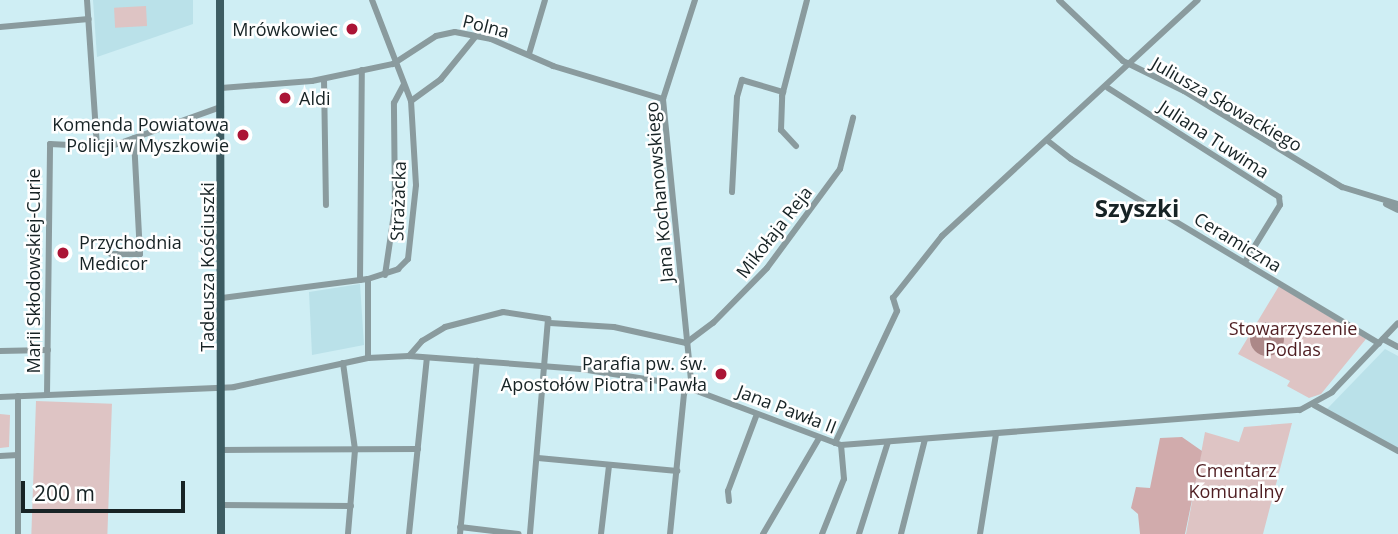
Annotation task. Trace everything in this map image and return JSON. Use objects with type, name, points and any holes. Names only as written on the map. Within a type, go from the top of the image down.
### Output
[{"type":"main road","name":"Tadeusza Kościuszki","points":[[220,0],[221,534]]},
{"type":"street","points":[[87,0],[97,148],[134,138],[221,107]]},
{"type":"street","name":"Strażacka","points":[[222,298],[364,280],[385,275],[402,266],[409,255],[416,185],[411,101],[393,64],[372,0]]},
{"type":"street","points":[[529,54],[545,0]]},
{"type":"street","name":"Jana Kochanowskiego","points":[[670,534],[688,386],[663,99],[695,0]]},
{"type":"street","points":[[796,146],[781,130],[783,92],[807,0]]},
{"type":"street","name":"Juliusza Słowackiego","points":[[1059,0],[1131,65],[1184,91],[1330,180],[1398,204]]},
{"type":"street","points":[[1183,0],[1190,8]]},
{"type":"street","points":[[822,534],[844,479],[838,444],[897,312],[892,298],[942,236],[1108,88],[1198,0]]},
{"type":"street","points":[[0,27],[89,19]]},
{"type":"street","name":"Polna","points":[[221,88],[324,79],[393,64],[444,32],[476,36],[529,54],[553,66],[663,99]]},
{"type":"street","points":[[411,101],[441,79],[476,36]]},
{"type":"street","points":[[362,71],[364,280],[368,358]]},
{"type":"street","points":[[324,79],[326,205]]},
{"type":"street","points":[[732,192],[737,97],[742,80],[783,92]]},
{"type":"street","points":[[385,275],[395,207],[394,103],[404,84]]},
{"type":"street","name":"Juliana Tuwima","points":[[1108,88],[1279,197],[1280,205],[1245,262]]},
{"type":"street","name":"Mikołaja Reja","points":[[686,343],[713,323],[767,268],[840,169],[853,118]]},
{"type":"street","points":[[111,254],[140,254],[134,138]]},
{"type":"street","name":"Ceramiczna","points":[[1048,141],[1071,159],[1245,262],[1381,341],[1398,347]]},
{"type":"street","name":"Marii Skłodowskiej-Curie","points":[[47,395],[48,148],[59,142],[97,148]]},
{"type":"street","points":[[1375,198],[1398,211]]},
{"type":"street","points":[[409,356],[422,341],[445,327],[503,312],[550,323],[614,327],[686,343]]},
{"type":"street","points":[[530,534],[550,323]]},
{"type":"street","points":[[1398,323],[1314,405],[1398,451]]},
{"type":"street","points":[[0,351],[48,350]]},
{"type":"street","name":"Jana Pawła II","points":[[0,397],[222,388],[368,358],[409,356],[546,366],[688,386],[838,444],[1300,410],[1314,405]]},
{"type":"street","points":[[409,534],[427,358]]},
{"type":"street","points":[[477,361],[460,530],[519,534]]},
{"type":"street","points":[[343,363],[355,450],[348,534]]},
{"type":"street","points":[[18,396],[18,534]]},
{"type":"street","points":[[729,501],[728,491],[757,414]]},
{"type":"street","points":[[980,534],[996,434]]},
{"type":"street","points":[[763,534],[819,438]]},
{"type":"street","points":[[901,534],[926,439]]},
{"type":"street","points":[[859,534],[888,442]]},
{"type":"street","points":[[221,450],[418,449]]},
{"type":"street","points":[[0,456],[18,455]]},
{"type":"street","points":[[538,458],[677,471]]},
{"type":"street","points":[[601,534],[609,466]]},
{"type":"street","points":[[221,505],[351,506]]},
{"type":"shaded area","points":[[93,0],[193,0],[193,24],[97,57]]},
{"type":"shaded area","points":[[360,284],[364,345],[312,355],[309,292]]},
{"type":"shaded area","points":[[1267,322],[1279,327],[1284,339],[1279,351],[1267,356],[1255,351],[1250,339],[1255,327]]},
{"type":"shaded area","points":[[1385,349],[1398,356],[1398,448],[1327,409]]},
{"type":"shaded area","points":[[1182,437],[1202,451],[1185,534],[1140,534],[1138,514],[1131,508],[1136,487],[1150,488],[1160,438]]},
{"type":"green space","points":[[146,6],[147,26],[115,28],[114,8]]},
{"type":"green space","name":"Stowarzyszenie Podlas","points":[[1279,286],[1366,339],[1321,394],[1309,398],[1287,386],[1290,381],[1238,354]]},
{"type":"green space","points":[[36,401],[112,404],[107,534],[31,534]]},
{"type":"green space","points":[[0,414],[10,415],[9,447],[0,448]]},
{"type":"green space","name":"Cmentarz Komunalny","points":[[1292,423],[1263,534],[1186,534],[1205,432],[1239,442],[1244,427]]},
{"type":"place","name":"Mrówkowiec","points":[[352,29]]},
{"type":"place","name":"Aldi","points":[[285,98]]},
{"type":"place","name":"Komenda Powiatowa Policji w Myszkowie","points":[[243,135]]},
{"type":"place","name":"Przychodnia Medicor","points":[[63,253]]},
{"type":"place","name":"Parafia pw. św. Apostołów Piotra i Pawła","points":[[721,374]]},
{"type":"district","name":"Szyszki","points":[[1137,208]]}]
